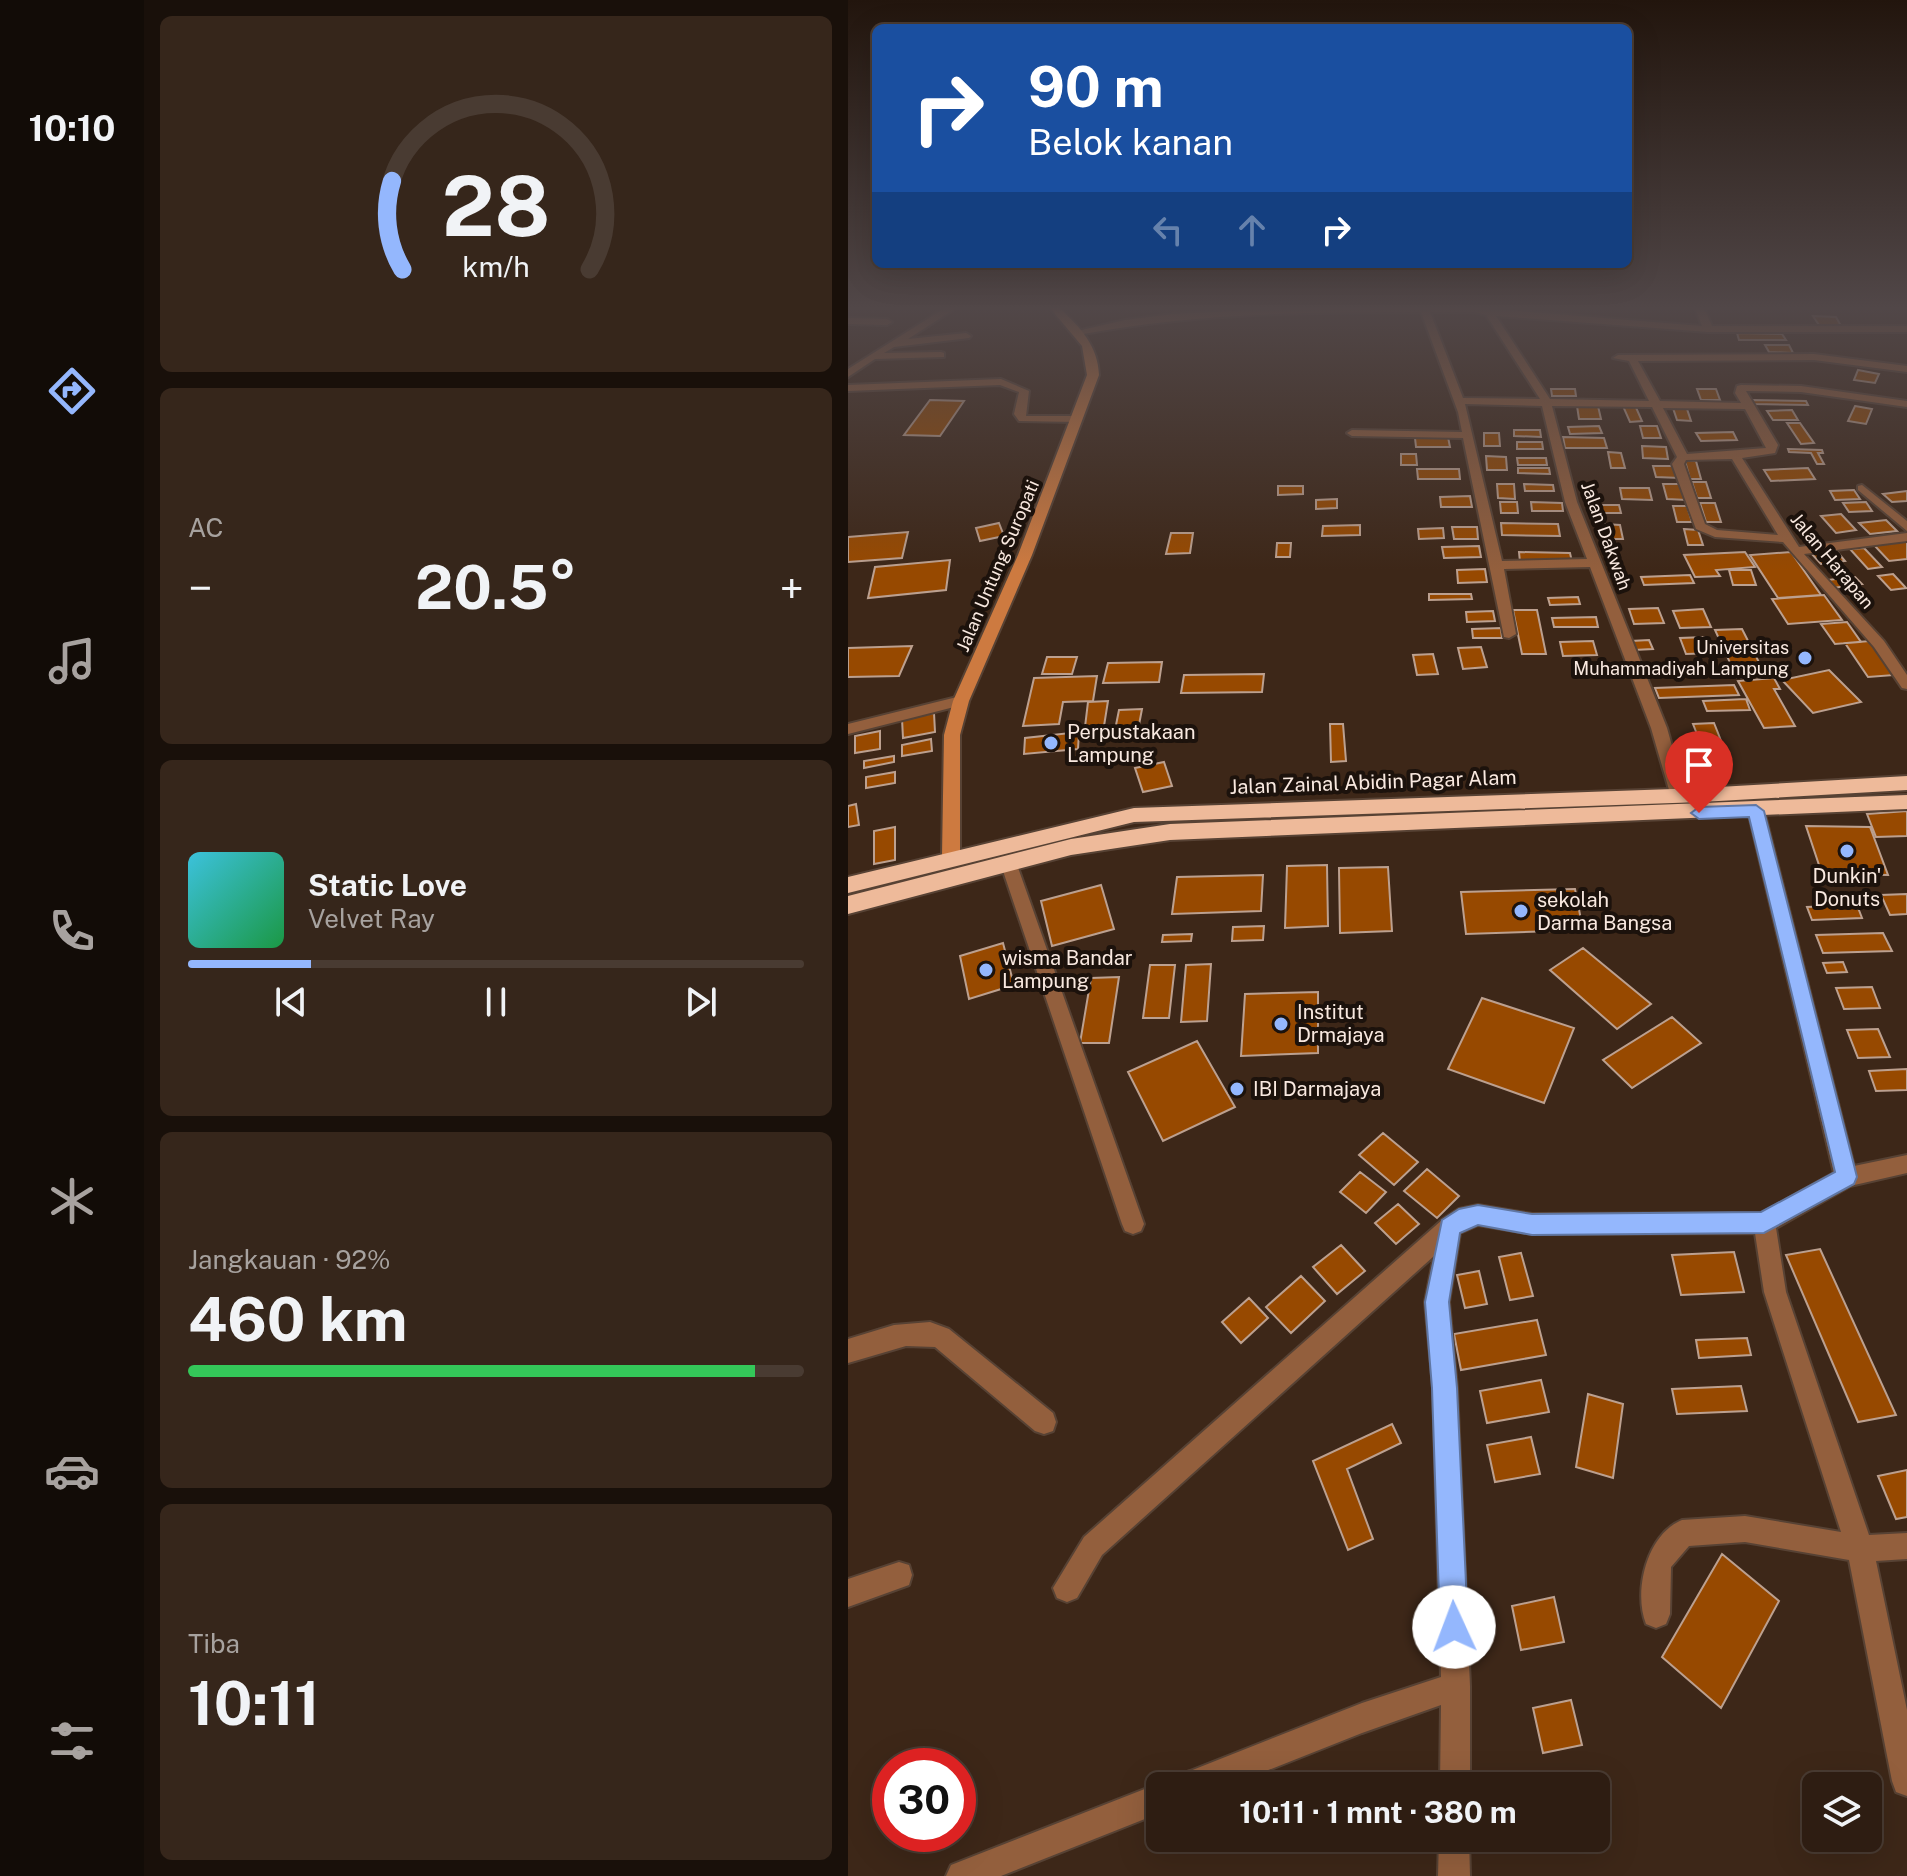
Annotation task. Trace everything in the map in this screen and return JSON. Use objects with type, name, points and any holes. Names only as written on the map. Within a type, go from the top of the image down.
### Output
[{"type":"highway","name":"Jalan Zainal Abidin Pagar Alam","points":[[848,905],[1008,862],[1102,841],[1170,832],[1907,783]]},
{"type":"highway","name":"Jalan Zainal Abidin Pagar Alam","points":[[848,885],[951,857],[1134,815],[1756,811],[1907,802]]},
{"type":"main road","name":"Jalan Untung Suropati","points":[[951,857],[952,735],[961,701],[1025,555],[1086,396]]},
{"type":"street","points":[[1023,396],[1019,414],[1023,419],[1077,419]]},
{"type":"street","points":[[1456,396],[1469,435],[1509,634]]},
{"type":"street","name":"Jalan Dakwah","points":[[1542,396],[1571,502],[1659,728],[1678,796]]},
{"type":"street","points":[[1653,396],[1683,457]]},
{"type":"street","points":[[1683,457],[1735,456],[1767,453],[1772,449],[1742,396]]},
{"type":"street","points":[[1847,396],[1907,404]]},
{"type":"street","points":[[1458,401],[1750,406]]},
{"type":"street","points":[[1352,433],[1469,435]]},
{"type":"street","name":"Jalan Harapan","points":[[1735,456],[1791,545],[1879,644],[1907,685]]},
{"type":"street","points":[[1683,457],[1678,464],[1703,529],[1791,545],[1907,537]]},
{"type":"street","points":[[1862,488],[1907,527]]},
{"type":"street","points":[[1497,565],[1596,563]]},
{"type":"street","points":[[848,729],[961,701]]},
{"type":"street","points":[[1756,811],[1846,1177]]},
{"type":"street","points":[[1008,862],[1133,1224]]},
{"type":"street","points":[[1067,1588],[1093,1546],[1450,1227],[1467,1216],[1532,1224],[1764,1223],[1846,1177],[1907,1164]]},
{"type":"street","points":[[1764,1223],[1773,1283],[1860,1549],[1907,1781]]},
{"type":"street","points":[[1450,1227],[1437,1302],[1445,1388],[1456,1686],[1455,1772]]},
{"type":"street","points":[[848,1351],[926,1331],[941,1337],[1044,1422]]},
{"type":"street","points":[[1656,1614],[1658,1562],[1682,1533],[1745,1529],[1860,1549],[1907,1546]]},
{"type":"street","points":[[848,1593],[899,1575]]},
{"type":"street","points":[[1225,1772],[1362,1718],[1456,1686]]},
{"type":"street","points":[[962,1876],[1146,1804]]},
{"type":"street","points":[[1454,1852],[1454,1876]]},
{"type":"building","points":[[1699,396],[1718,396],[1720,400],[1701,400]]},
{"type":"building","points":[[930,400],[964,401],[940,436],[904,435]]},
{"type":"building","points":[[1752,400],[1806,401],[1808,405],[1753,404]]},
{"type":"building","points":[[1634,403],[1642,421],[1630,422],[1622,404]]},
{"type":"building","points":[[1577,406],[1598,406],[1601,419],[1579,419]]},
{"type":"building","points":[[1855,406],[1872,409],[1866,424],[1848,421]]},
{"type":"building","points":[[1673,408],[1687,409],[1691,421],[1677,420]]},
{"type":"building","points":[[1792,410],[1798,420],[1773,420],[1767,411]]},
{"type":"building","points":[[1787,423],[1800,423],[1814,443],[1801,444]]},
{"type":"building","points":[[1599,426],[1602,433],[1570,434],[1568,427]]},
{"type":"building","points":[[1640,426],[1657,426],[1661,438],[1643,438]]},
{"type":"building","points":[[1514,430],[1540,430],[1541,437],[1514,436]]},
{"type":"building","points":[[1733,432],[1737,440],[1701,441],[1696,433]]},
{"type":"building","points":[[1484,433],[1499,433],[1500,446],[1484,446]]},
{"type":"building","points":[[1448,437],[1450,447],[1416,447],[1415,438]]},
{"type":"building","points":[[1563,437],[1604,438],[1607,448],[1565,448]]},
{"type":"building","points":[[1517,442],[1542,442],[1543,449],[1517,449]]},
{"type":"building","points":[[1642,446],[1666,447],[1668,459],[1643,458]]},
{"type":"building","points":[[1788,449],[1822,450],[1823,453],[1818,453],[1824,464],[1817,464],[1811,453],[1789,452]]},
{"type":"building","points":[[1608,452],[1621,453],[1625,468],[1611,468]]},
{"type":"building","points":[[1401,454],[1416,454],[1417,465],[1401,465]]},
{"type":"building","points":[[1486,456],[1506,457],[1507,470],[1487,470]]},
{"type":"building","points":[[1517,458],[1546,458],[1547,465],[1518,465]]},
{"type":"building","points":[[1685,461],[1696,461],[1701,479],[1690,479]]},
{"type":"building","points":[[1653,466],[1677,466],[1680,478],[1656,477]]},
{"type":"building","points":[[1518,468],[1549,468],[1550,474],[1518,473]]},
{"type":"building","points":[[1808,468],[1815,479],[1771,481],[1764,470]]},
{"type":"building","points":[[1417,469],[1459,469],[1460,479],[1418,479]]},
{"type":"building","points":[[1692,482],[1706,482],[1711,498],[1697,498]]},
{"type":"building","points":[[1497,484],[1514,484],[1515,499],[1498,498]]},
{"type":"building","points":[[1524,484],[1553,485],[1554,491],[1525,491]]},
{"type":"building","points":[[1663,484],[1683,484],[1687,500],[1667,499]]},
{"type":"building","points":[[1278,486],[1303,486],[1303,494],[1278,495]]},
{"type":"building","points":[[1620,488],[1649,488],[1652,500],[1622,499]]},
{"type":"building","points":[[1854,490],[1860,499],[1835,500],[1830,491]]},
{"type":"building","points":[[1907,491],[1907,501],[1892,502],[1883,494]]},
{"type":"building","points":[[1470,496],[1472,507],[1441,507],[1440,497]]},
{"type":"building","points":[[1337,499],[1337,508],[1316,509],[1316,500]]},
{"type":"building","points":[[1500,502],[1517,502],[1518,513],[1501,513]]},
{"type":"building","points":[[1531,502],[1562,503],[1563,511],[1532,511]]},
{"type":"building","points":[[1866,502],[1872,511],[1849,512],[1843,503]]},
{"type":"building","points":[[1700,503],[1715,503],[1721,522],[1706,522]]},
{"type":"building","points":[[1588,505],[1619,505],[1621,513],[1589,513]]},
{"type":"building","points":[[1673,506],[1687,506],[1692,522],[1677,522]]},
{"type":"building","points":[[1841,514],[1856,530],[1836,533],[1821,516]]},
{"type":"building","points":[[1886,520],[1897,531],[1870,534],[1859,523]]},
{"type":"building","points":[[999,523],[1004,536],[980,541],[976,528]]},
{"type":"building","points":[[1501,523],[1558,524],[1560,536],[1502,535]]},
{"type":"building","points":[[1604,524],[1620,525],[1623,539],[1607,539]]},
{"type":"building","points":[[1360,525],[1360,535],[1322,536],[1323,526]]},
{"type":"building","points":[[1452,527],[1477,527],[1478,539],[1454,539]]},
{"type":"building","points":[[1443,528],[1444,538],[1419,539],[1418,529]]},
{"type":"building","points":[[1684,529],[1698,530],[1703,545],[1688,545]]},
{"type":"building","points":[[908,532],[902,558],[848,562],[848,537]]},
{"type":"building","points":[[1171,533],[1193,533],[1190,553],[1166,554]]},
{"type":"building","points":[[1907,541],[1907,559],[1889,561],[1874,545]]},
{"type":"building","points":[[1277,543],[1291,543],[1290,557],[1276,557]]},
{"type":"building","points":[[1479,546],[1481,557],[1444,558],[1442,547]]},
{"type":"building","points":[[1864,548],[1882,567],[1868,569],[1850,549]]},
{"type":"building","points":[[1835,549],[1845,561],[1821,564],[1810,552]]},
{"type":"building","points":[[1519,552],[1570,553],[1572,562],[1520,562]]},
{"type":"building","points":[[1745,552],[1755,567],[1716,570],[1720,576],[1695,577],[1684,555]]},
{"type":"building","points":[[1791,552],[1821,595],[1778,598],[1750,555]]},
{"type":"building","points":[[950,560],[946,590],[868,598],[875,567]]},
{"type":"building","points":[[1485,569],[1487,582],[1458,583],[1457,570]]},
{"type":"building","points":[[1729,570],[1751,570],[1756,585],[1733,585]]},
{"type":"building","points":[[1893,574],[1906,588],[1891,590],[1878,576]]},
{"type":"building","points":[[1690,575],[1694,583],[1644,585],[1641,577]]},
{"type":"building","points":[[1855,577],[1862,584],[1833,588],[1827,580]]},
{"type":"building","points":[[1429,594],[1471,594],[1472,599],[1429,600]]},
{"type":"building","points":[[1824,595],[1842,620],[1788,624],[1772,599]]},
{"type":"building","points":[[1578,597],[1580,604],[1550,605],[1548,598]]},
{"type":"building","points":[[1658,608],[1664,623],[1634,624],[1629,609]]},
{"type":"building","points":[[1703,609],[1711,627],[1680,628],[1673,611]]},
{"type":"building","points":[[1513,610],[1537,610],[1546,654],[1522,654]]},
{"type":"building","points":[[1493,611],[1495,621],[1467,622],[1466,612]]},
{"type":"building","points":[[1596,617],[1598,627],[1554,627],[1552,618]]},
{"type":"building","points":[[1847,622],[1861,642],[1835,644],[1821,624]]},
{"type":"building","points":[[1501,628],[1502,638],[1473,638],[1472,629]]},
{"type":"building","points":[[1742,629],[1766,676],[1737,678],[1715,630]]},
{"type":"building","points":[[1706,637],[1713,653],[1686,654],[1680,638]]},
{"type":"building","points":[[1649,640],[1653,649],[1634,650],[1631,641]]},
{"type":"building","points":[[1593,641],[1597,655],[1563,656],[1560,642]]},
{"type":"building","points":[[1870,641],[1895,675],[1868,677],[1845,643]]},
{"type":"building","points":[[912,646],[899,676],[848,677],[848,648]]},
{"type":"building","points":[[1481,647],[1487,667],[1463,669],[1458,648]]},
{"type":"building","points":[[1433,654],[1438,674],[1417,675],[1413,655]]},
{"type":"building","points":[[1047,657],[1077,657],[1072,674],[1042,674]]},
{"type":"building","points":[[1162,662],[1159,682],[1103,683],[1108,663]]},
{"type":"building","points":[[1698,663],[1703,673],[1654,675],[1651,665]]},
{"type":"building","points":[[1829,670],[1861,702],[1813,713],[1782,680]]},
{"type":"building","points":[[1264,674],[1262,692],[1181,693],[1184,675]]},
{"type":"building","points":[[1097,676],[1093,701],[1063,702],[1059,724],[1023,726],[1034,678]]},
{"type":"building","points":[[1774,678],[1780,689],[1774,689],[1795,726],[1764,728],[1738,681]]},
{"type":"building","points":[[1734,685],[1739,695],[1659,698],[1655,688]]},
{"type":"building","points":[[1746,699],[1750,710],[1707,711],[1703,701]]},
{"type":"building","points":[[1108,701],[1104,726],[1085,727],[1088,702]]},
{"type":"building","points":[[1142,709],[1138,730],[1115,730],[1119,710]]},
{"type":"building","points":[[934,713],[935,732],[903,738],[902,719]]},
{"type":"building","points":[[1714,723],[1727,756],[1706,757],[1693,724]]},
{"type":"building","points":[[1330,724],[1343,724],[1346,761],[1331,762]]},
{"type":"building","points":[[880,731],[880,749],[855,753],[855,736]]},
{"type":"building","name":"Perpustakaan Lampung","points":[[1079,732],[1078,749],[1024,754],[1025,738]]},
{"type":"building","points":[[931,739],[932,751],[902,756],[902,745]]},
{"type":"building","points":[[894,756],[894,762],[864,768],[864,761]]},
{"type":"building","points":[[1164,762],[1172,786],[1143,792],[1135,768]]},
{"type":"building","points":[[895,772],[895,783],[866,788],[866,777]]},
{"type":"building","points":[[856,804],[859,825],[848,827],[848,806]]},
{"type":"building","points":[[1907,811],[1907,836],[1876,837],[1867,814]]},
{"type":"building","name":"Dunkin' Donuts","points":[[1806,826],[1870,827],[1888,875],[1822,874]]},
{"type":"building","points":[[895,827],[895,860],[874,864],[874,831]]},
{"type":"building","points":[[1327,865],[1328,926],[1285,928],[1287,866]]},
{"type":"building","points":[[1388,867],[1392,931],[1340,933],[1339,868]]},
{"type":"building","points":[[1263,875],[1261,911],[1172,914],[1177,877]]},
{"type":"building","points":[[1101,885],[1114,929],[1052,946],[1041,901]]},
{"type":"building","name":"sekolah Darma Bangsa","points":[[1575,889],[1583,930],[1466,934],[1461,892]]},
{"type":"building","points":[[1907,894],[1907,914],[1890,915],[1881,895]]},
{"type":"building","points":[[1857,905],[1862,918],[1812,920],[1807,907]]},
{"type":"building","points":[[1264,926],[1263,940],[1232,941],[1233,927]]},
{"type":"building","points":[[1883,933],[1892,951],[1823,953],[1816,935]]},
{"type":"building","points":[[1192,934],[1191,941],[1162,942],[1163,935]]},
{"type":"building","name":"wisma Bandar Lampung","points":[[1003,943],[1014,985],[969,999],[960,956]]},
{"type":"building","points":[[1583,948],[1651,1004],[1617,1029],[1550,970]]},
{"type":"building","points":[[1843,962],[1847,972],[1827,973],[1823,963]]},
{"type":"building","points":[[1211,964],[1207,1021],[1181,1022],[1186,965]]},
{"type":"building","points":[[1150,965],[1175,965],[1169,1018],[1143,1018]]},
{"type":"building","points":[[1119,977],[1109,1043],[1080,1043],[1091,978]]},
{"type":"building","points":[[1872,987],[1880,1008],[1844,1009],[1836,988]]},
{"type":"building","name":"Institut Drmajaya","points":[[1318,992],[1318,1053],[1241,1056],[1245,994]]},
{"type":"building","points":[[1482,998],[1574,1028],[1544,1103],[1448,1069]]},
{"type":"building","points":[[1672,1017],[1701,1043],[1632,1088],[1603,1060]]},
{"type":"building","points":[[1878,1029],[1890,1057],[1858,1058],[1847,1030]]},
{"type":"building","points":[[1197,1041],[1235,1107],[1163,1141],[1128,1072]]},
{"type":"building","points":[[1907,1069],[1907,1090],[1876,1091],[1869,1071]]},
{"type":"building","points":[[1383,1133],[1418,1162],[1394,1185],[1359,1155]]},
{"type":"building","points":[[1427,1169],[1459,1196],[1437,1218],[1404,1191]]},
{"type":"building","points":[[1360,1172],[1386,1192],[1366,1213],[1340,1192]]},
{"type":"building","points":[[1398,1204],[1419,1224],[1396,1244],[1375,1223]]},
{"type":"building","points":[[1341,1245],[1365,1271],[1337,1294],[1313,1267]]},
{"type":"building","points":[[1820,1249],[1896,1415],[1858,1422],[1786,1255]]},
{"type":"building","points":[[1734,1252],[1744,1292],[1681,1295],[1672,1255]]},
{"type":"building","points":[[1521,1253],[1533,1296],[1510,1300],[1499,1257]]},
{"type":"building","points":[[1479,1271],[1487,1304],[1465,1308],[1457,1275]]},
{"type":"building","points":[[1301,1276],[1325,1301],[1291,1333],[1266,1307]]},
{"type":"building","points":[[1249,1298],[1268,1318],[1241,1343],[1222,1322]]},
{"type":"building","points":[[1537,1320],[1546,1355],[1461,1370],[1454,1334]]},
{"type":"building","points":[[1747,1338],[1751,1355],[1699,1358],[1696,1340]]},
{"type":"building","points":[[1541,1380],[1549,1412],[1487,1423],[1480,1391]]},
{"type":"building","points":[[1741,1386],[1747,1411],[1677,1414],[1672,1389]]},
{"type":"building","points":[[1588,1394],[1623,1404],[1613,1478],[1576,1467]]},
{"type":"building","points":[[1392,1424],[1401,1443],[1347,1469],[1373,1539],[1348,1550],[1313,1461]]},
{"type":"building","points":[[1531,1437],[1540,1474],[1495,1482],[1487,1445]]},
{"type":"building","points":[[1907,1470],[1907,1517],[1896,1519],[1878,1476]]},
{"type":"building","points":[[1722,1554],[1779,1601],[1721,1708],[1662,1657]]},
{"type":"building","points":[[1554,1597],[1564,1642],[1521,1650],[1512,1606]]},
{"type":"building","points":[[1571,1700],[1582,1745],[1543,1753],[1533,1708]]},
{"type":"place","name":"Universitas Muhammadiyah Lampung","points":[[1805,658]]},
{"type":"place","name":"Perpustakaan Lampung","points":[[1051,743]]},
{"type":"place","name":"Dunkin' Donuts","points":[[1847,851]]},
{"type":"place","name":"sekolah Darma Bangsa","points":[[1521,911]]},
{"type":"place","name":"wisma Bandar Lampung","points":[[986,970]]},
{"type":"place","name":"Institut Drmajaya","points":[[1281,1024]]},
{"type":"place","name":"IBI Darmajaya","points":[[1237,1089]]},
{"type":"route","points":[[1454,1627],[1445,1388],[1437,1302],[1450,1227],[1467,1216],[1478,1215],[1532,1224],[1628,1226],[1764,1223],[1846,1177],[1756,811],[1699,813]]}]
